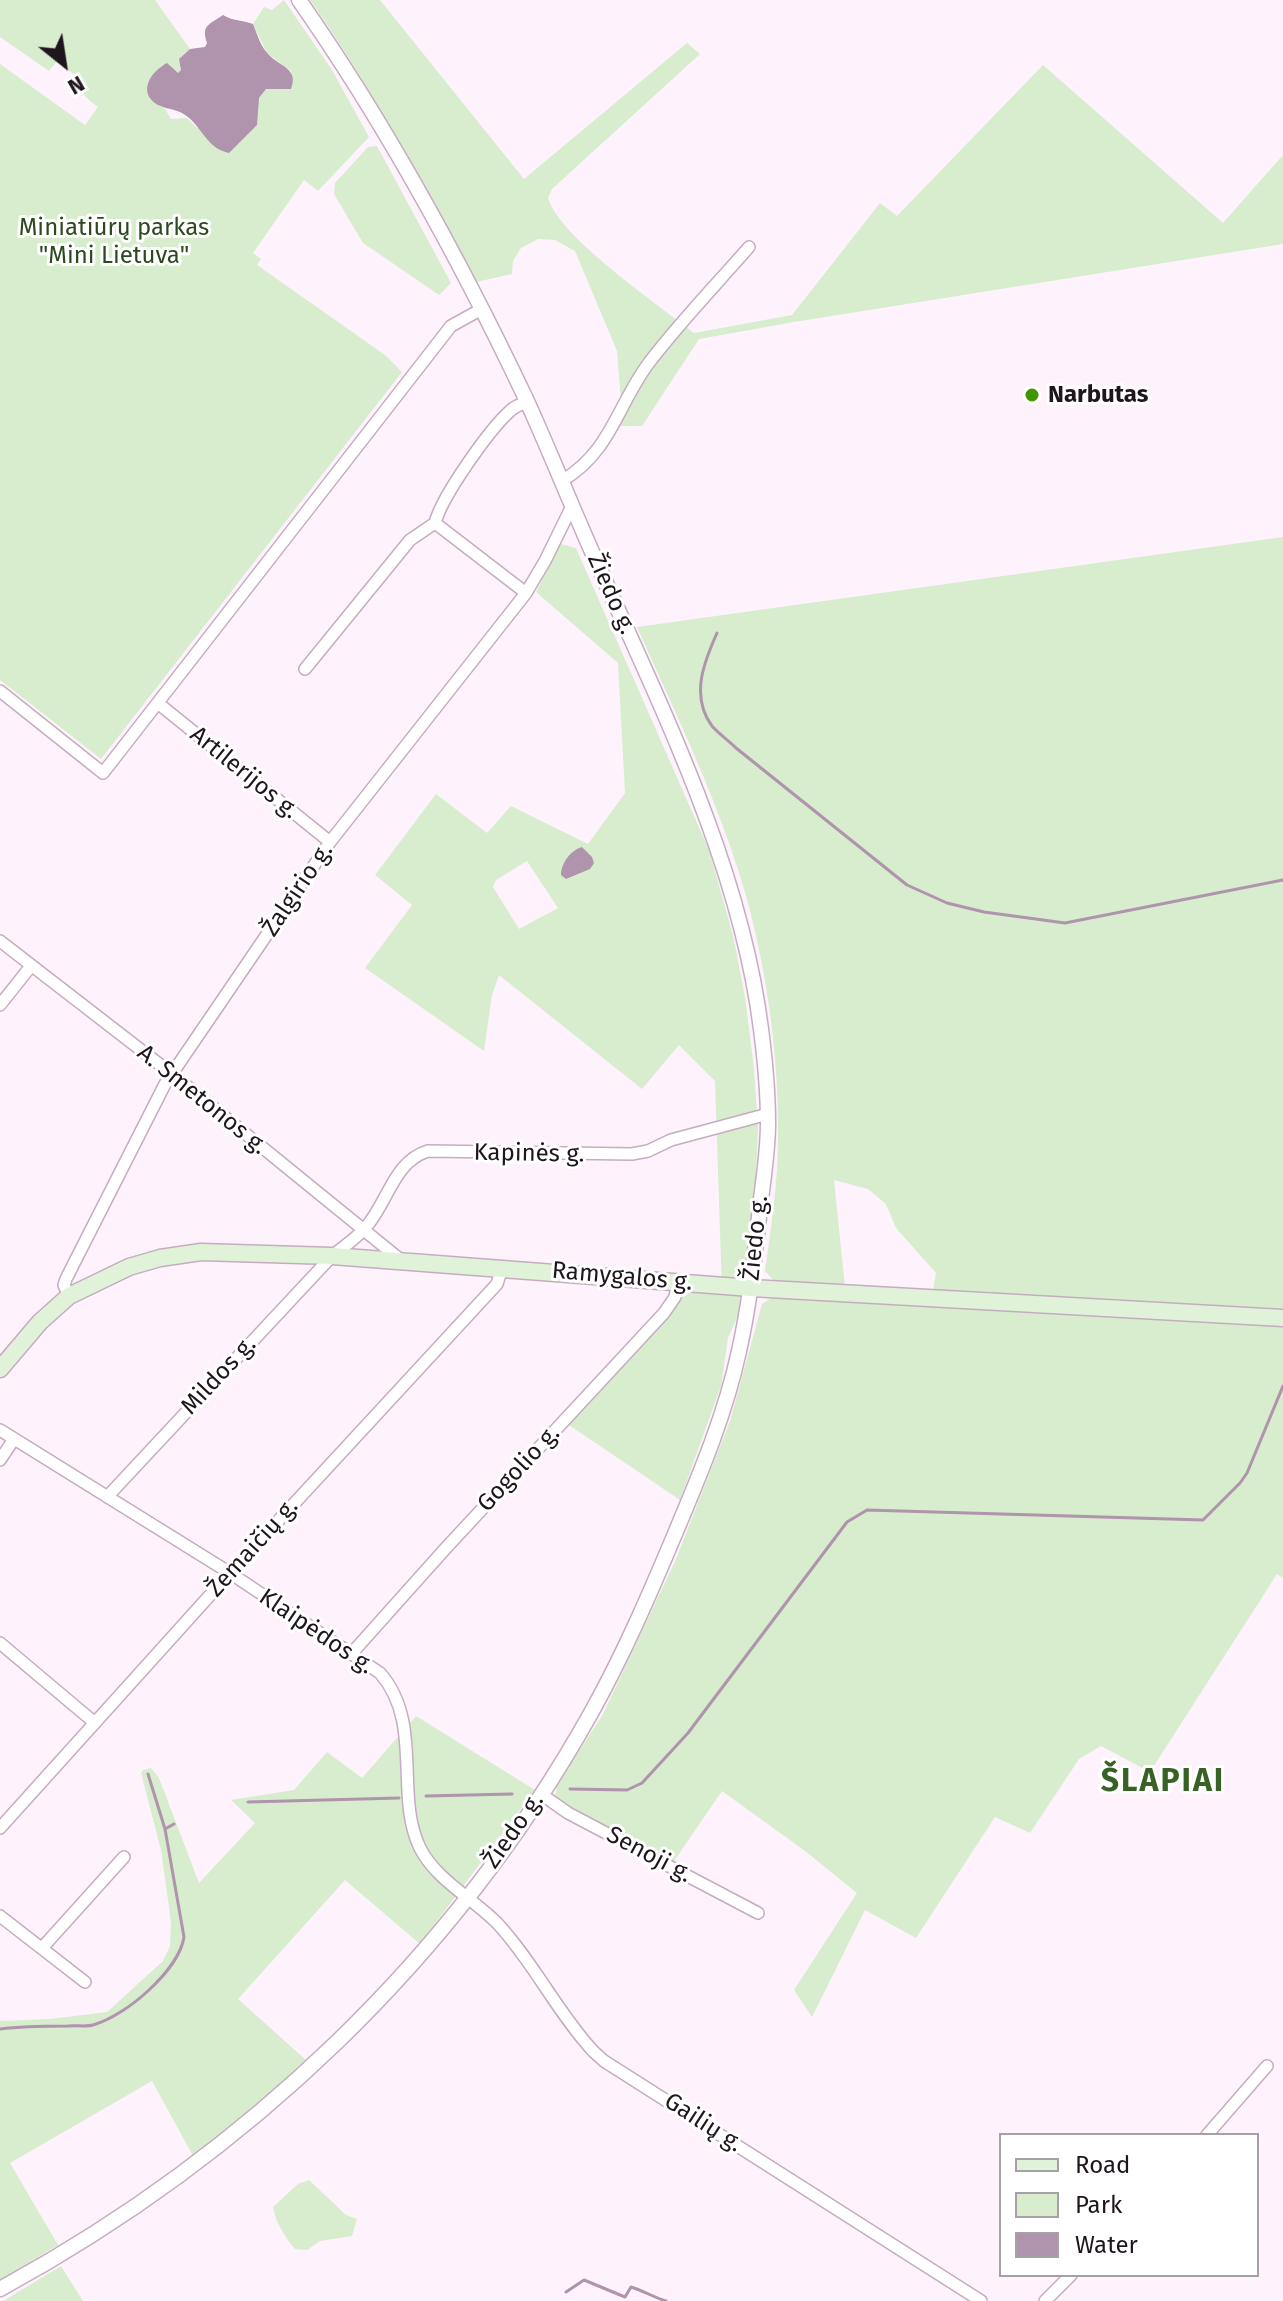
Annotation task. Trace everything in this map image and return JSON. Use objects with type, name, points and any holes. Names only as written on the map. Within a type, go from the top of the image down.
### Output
[{"type":"main road","name":"Ramygalos g.","points":[[0,1369],[40,1322],[69,1296],[129,1267],[160,1258],[201,1252],[332,1256],[751,1288],[1283,1318]]},
{"type":"street","name":"Žiedo g.","points":[[0,2289],[138,2205],[209,2154],[270,2104],[327,2054],[373,2007],[467,1897],[541,1794],[592,1712],[652,1589],[716,1427],[738,1356],[751,1288],[768,1114],[761,1029],[747,946],[730,885],[694,786],[527,402],[381,129],[299,0]]},
{"type":"street","points":[[562,481],[587,464],[612,430],[625,399],[649,363],[749,247]]},
{"type":"street","points":[[0,691],[103,773],[451,326],[480,310]]},
{"type":"street","points":[[305,669],[410,540],[435,523],[438,511],[461,472],[511,410],[527,402]]},
{"type":"street","name":"Žalgirio g.","points":[[69,1296],[64,1285],[66,1279],[172,1074],[330,842],[526,593],[572,506]]},
{"type":"street","points":[[435,523],[526,593]]},
{"type":"street","name":"Artilerijos g.","points":[[159,704],[330,842]]},
{"type":"street","name":"A. Smetonos g.","points":[[0,941],[172,1074],[403,1261]]},
{"type":"street","points":[[0,1005],[31,966]]},
{"type":"street","name":"Kapinės g.","points":[[332,1256],[365,1229],[403,1166],[414,1156],[428,1151],[632,1154],[648,1151],[671,1140],[768,1114]]},
{"type":"street","name":"Mildos g.","points":[[107,1497],[332,1256]]},
{"type":"street","name":"Žemaičių g.","points":[[0,1828],[497,1284],[502,1268]]},
{"type":"street","name":"Gogolio g.","points":[[352,1653],[664,1313],[675,1297],[678,1282]]},
{"type":"street","name":"Klaipėdos g.","points":[[0,1430],[230,1573],[352,1653],[387,1682],[401,1710],[414,1830],[421,1850],[437,1871],[467,1897]]},
{"type":"street","points":[[0,1460],[14,1439]]},
{"type":"street","points":[[0,1643],[95,1723]]},
{"type":"street","name":"Senoji g.","points":[[541,1794],[568,1813],[758,1913]]},
{"type":"street","points":[[42,1948],[124,1857]]},
{"type":"street","name":"Gailių g.","points":[[467,1897],[499,1925],[584,2041],[604,2061],[981,2301]]},
{"type":"street","points":[[0,1916],[85,1982]]},
{"type":"street","points":[[1209,2133],[1267,2066]]},
{"type":"street","points":[[1045,2301],[1069,2277]]},
{"type":"green space","name":"Miniatiūrų parkas \"Mini Lietuva\"","points":[[0,0],[155,0],[190,49],[179,59],[182,70],[178,73],[162,65],[156,73],[155,103],[165,109],[171,119],[187,118],[197,128],[259,98],[266,89],[290,89],[291,71],[267,53],[253,24],[264,7],[272,10],[284,0],[332,70],[369,137],[318,191],[304,180],[253,253],[261,259],[257,265],[385,355],[402,372],[101,759],[0,680],[0,64],[85,125],[98,107],[81,91],[77,77],[57,61],[49,71],[0,37]]},
{"type":"green space","points":[[310,0],[380,0],[524,179],[687,43],[700,54],[552,189],[548,198],[571,232],[590,251],[694,333],[792,315],[880,203],[897,216],[1043,65],[1223,223],[1283,155],[1283,244],[699,339],[642,426],[610,426],[621,401],[617,351],[575,251],[555,240],[538,239],[521,248],[513,261],[512,274],[476,282],[376,103]]},
{"type":"green space","points":[[377,146],[451,283],[439,295],[363,243],[334,194],[335,183],[368,147]]},
{"type":"green space","points":[[1283,537],[1283,1312],[933,1291],[936,1273],[896,1228],[886,1204],[868,1189],[834,1180],[845,1287],[774,1281],[765,1271],[777,1172],[778,1109],[771,1020],[761,961],[748,903],[725,832],[698,763],[637,627]]},
{"type":"green space","points":[[561,544],[576,548],[709,850],[733,935],[745,997],[758,1128],[755,1191],[738,1316],[728,1338],[721,1386],[680,1500],[560,1419],[662,1310],[672,1290],[722,1292],[715,1081],[679,1045],[642,1089],[499,975],[492,995],[484,1051],[365,968],[412,905],[375,875],[436,794],[487,833],[511,806],[588,844],[625,793],[618,663],[536,592]],"holes":[[[527,861],[558,908],[519,929],[493,887],[496,880]]]},
{"type":"green space","points":[[781,1296],[1283,1325],[1283,1578],[1277,1574],[1150,1772],[1101,1746],[1079,1759],[1030,1833],[995,1817],[916,1938],[865,1910],[812,2017],[794,1990],[857,1893],[722,1791],[674,1861],[660,1859],[555,1799],[557,1785],[603,1714],[676,1559],[730,1421],[762,1304]]},
{"type":"green space","points":[[416,1716],[535,1790],[420,1944],[345,1880],[238,1999],[307,2061],[252,2110],[193,2156],[152,2081],[10,2163],[58,2245],[0,2280],[0,2021],[107,2012],[163,1961],[170,1946],[171,1922],[161,1850],[141,1773],[143,1770],[151,1768],[159,1778],[199,1883],[255,1823],[231,1800],[294,1790],[327,1752],[362,1778]]},
{"type":"green space","points":[[309,2180],[346,2215],[357,2219],[352,2236],[320,2241],[307,2250],[295,2249],[284,2235],[273,2207],[298,2184]]},
{"type":"green space","points":[[61,2266],[83,2301],[3,2301]]},
{"type":"water","points":[[223,15],[253,24],[266,51],[287,68],[293,82],[291,89],[266,89],[259,98],[257,125],[229,153],[214,146],[182,113],[152,100],[147,89],[151,77],[161,67],[167,63],[178,73],[181,70],[179,59],[190,49],[205,47],[206,29]]},
{"type":"water","points":[[582,847],[594,863],[590,869],[566,879],[561,875],[565,862]]},
{"type":"waterway","points":[[717,633],[704,667],[700,691],[705,715],[712,726],[907,885],[947,903],[984,912],[1065,923],[1283,880]]},
{"type":"waterway","points":[[570,1789],[627,1790],[642,1783],[688,1733],[847,1522],[867,1510],[1203,1520],[1247,1473],[1283,1386]]},
{"type":"waterway","points":[[0,2029],[87,2026],[106,2020],[149,1990],[180,1950],[184,1937],[165,1829],[148,1774]]},
{"type":"waterway","points":[[426,1796],[512,1794]]},
{"type":"waterway","points":[[248,1802],[399,1798]]},
{"type":"waterway","points":[[165,1829],[174,1824]]},
{"type":"waterway","points":[[566,2292],[584,2280],[625,2297],[631,2287],[666,2301]]},
{"type":"place","name":"Narbutas","points":[[1032,395]]},
{"type":"district","name":"ŠLAPIAI","points":[[1163,1782]]}]
